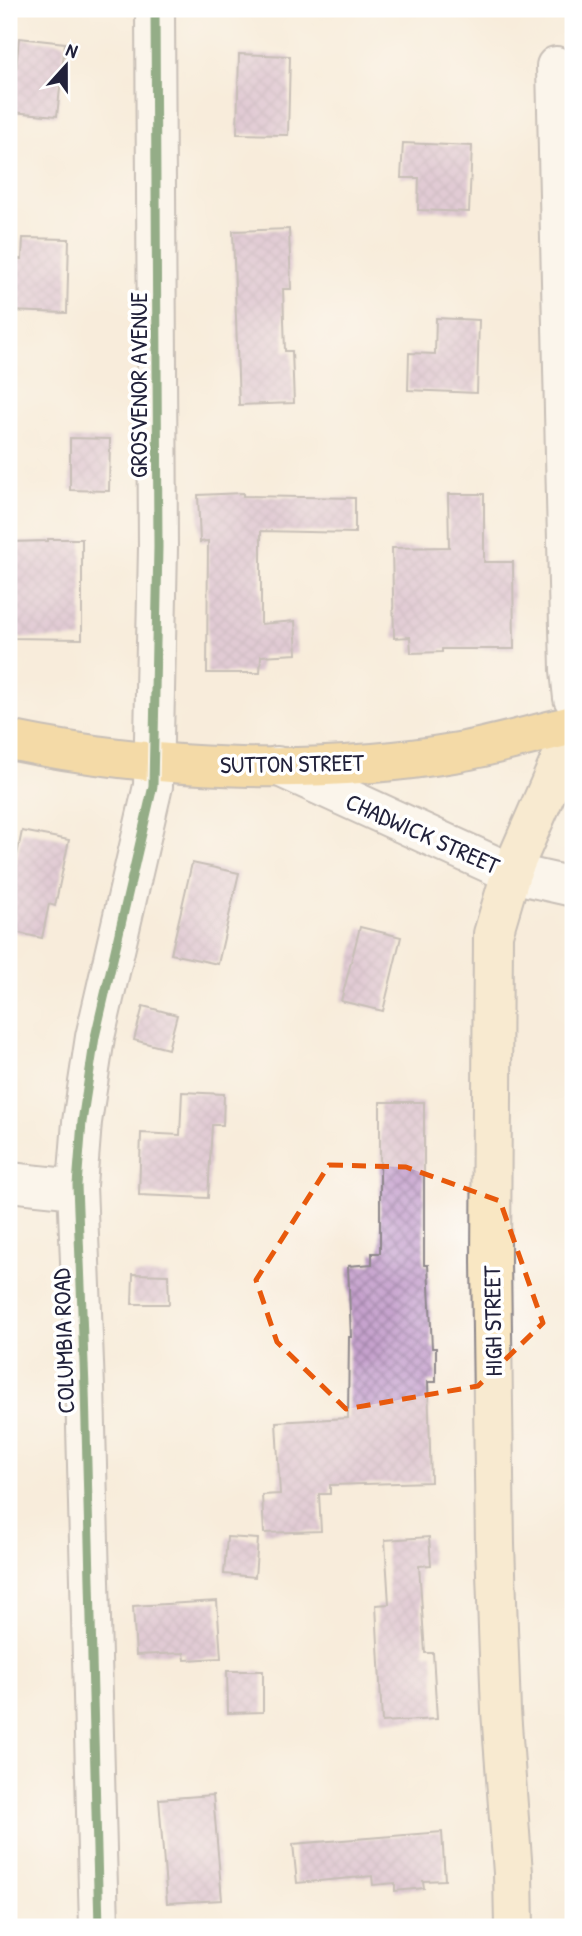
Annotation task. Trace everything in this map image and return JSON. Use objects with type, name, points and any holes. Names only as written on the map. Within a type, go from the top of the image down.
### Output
[{"type":"highway","name":"SUTTON STREET","points":[[9,740],[153,762],[277,766],[369,763],[460,752],[573,725]]},
{"type":"street","name":"GROSVENOR AVENUE","points":[[153,762],[158,547],[155,9]]},
{"type":"street","points":[[556,66],[570,670],[573,698]]},
{"type":"street","name":"HIGH STREET","points":[[514,1927],[513,1872],[501,1711],[495,1545],[491,1261],[493,933],[511,873],[573,731]]},
{"type":"street","name":"COLUMBIA ROAD","points":[[99,1927],[77,1189],[82,1122],[95,1037],[153,786],[153,762]]},
{"type":"street","name":"CHADWICK STREET","points":[[277,766],[511,873],[573,887]]},
{"type":"street","points":[[9,1182],[77,1189]]},
{"type":"highlighted area","points":[[329,1165],[406,1167],[500,1201],[543,1323],[478,1386],[346,1409],[277,1342],[256,1280]]},
{"type":"building","points":[[19,38],[65,43],[57,116],[12,112]]},
{"type":"building","points":[[239,54],[290,56],[288,135],[237,134]]},
{"type":"building","points":[[403,143],[472,146],[469,212],[418,210],[419,178],[401,178]]},
{"type":"building","points":[[289,229],[291,289],[283,289],[285,351],[292,351],[294,403],[239,405],[233,231]]},
{"type":"building","points":[[23,238],[69,239],[67,313],[9,311],[9,259],[22,259]]},
{"type":"building","points":[[436,318],[479,320],[477,393],[408,390],[409,353],[435,354]]},
{"type":"building","points":[[70,438],[110,439],[109,491],[70,490]]},
{"type":"building","points":[[243,493],[243,496],[355,498],[355,533],[261,531],[261,624],[295,621],[297,654],[261,656],[260,673],[207,673],[208,541],[200,542],[198,495]]},
{"type":"building","points":[[448,494],[484,494],[484,562],[513,562],[514,649],[442,649],[442,652],[411,653],[410,637],[394,638],[392,548],[449,547]]},
{"type":"building","points":[[82,539],[82,639],[9,638],[9,542]]},
{"type":"building","points":[[22,831],[69,840],[55,906],[49,904],[42,938],[9,931],[9,894]]},
{"type":"building","points":[[192,863],[239,873],[218,964],[171,954]]},
{"type":"building","points":[[360,927],[401,937],[383,1011],[341,1001]]},
{"type":"building","points":[[143,1006],[177,1015],[168,1049],[134,1040]]},
{"type":"building","points":[[182,1092],[224,1094],[223,1125],[212,1125],[208,1198],[139,1195],[141,1133],[180,1135]]},
{"type":"building","points":[[380,1102],[424,1102],[424,1265],[428,1265],[432,1348],[436,1348],[436,1382],[428,1382],[431,1482],[330,1485],[330,1494],[319,1494],[321,1531],[264,1533],[262,1495],[280,1494],[276,1422],[348,1418],[351,1337],[348,1266],[372,1264],[372,1253],[380,1253]]},
{"type":"building","points":[[133,1274],[168,1275],[169,1304],[132,1304]]},
{"type":"building","points":[[227,1537],[258,1539],[255,1577],[224,1574]]},
{"type":"building","points":[[429,1537],[431,1565],[419,1566],[425,1653],[433,1653],[437,1719],[382,1722],[376,1605],[389,1604],[385,1540]]},
{"type":"building","points":[[217,1601],[221,1658],[185,1660],[184,1653],[136,1655],[133,1606]]},
{"type":"building","points":[[227,1671],[263,1671],[263,1712],[228,1713]]},
{"type":"building","points":[[213,1795],[222,1900],[167,1903],[159,1799]]},
{"type":"building","points":[[442,1832],[445,1880],[423,1881],[424,1888],[395,1891],[395,1883],[373,1885],[372,1876],[297,1883],[293,1844]]},
{"type":"cycle path","points":[[99,1927],[77,1185],[82,1122],[95,1037],[153,786],[158,547],[155,9]]}]
